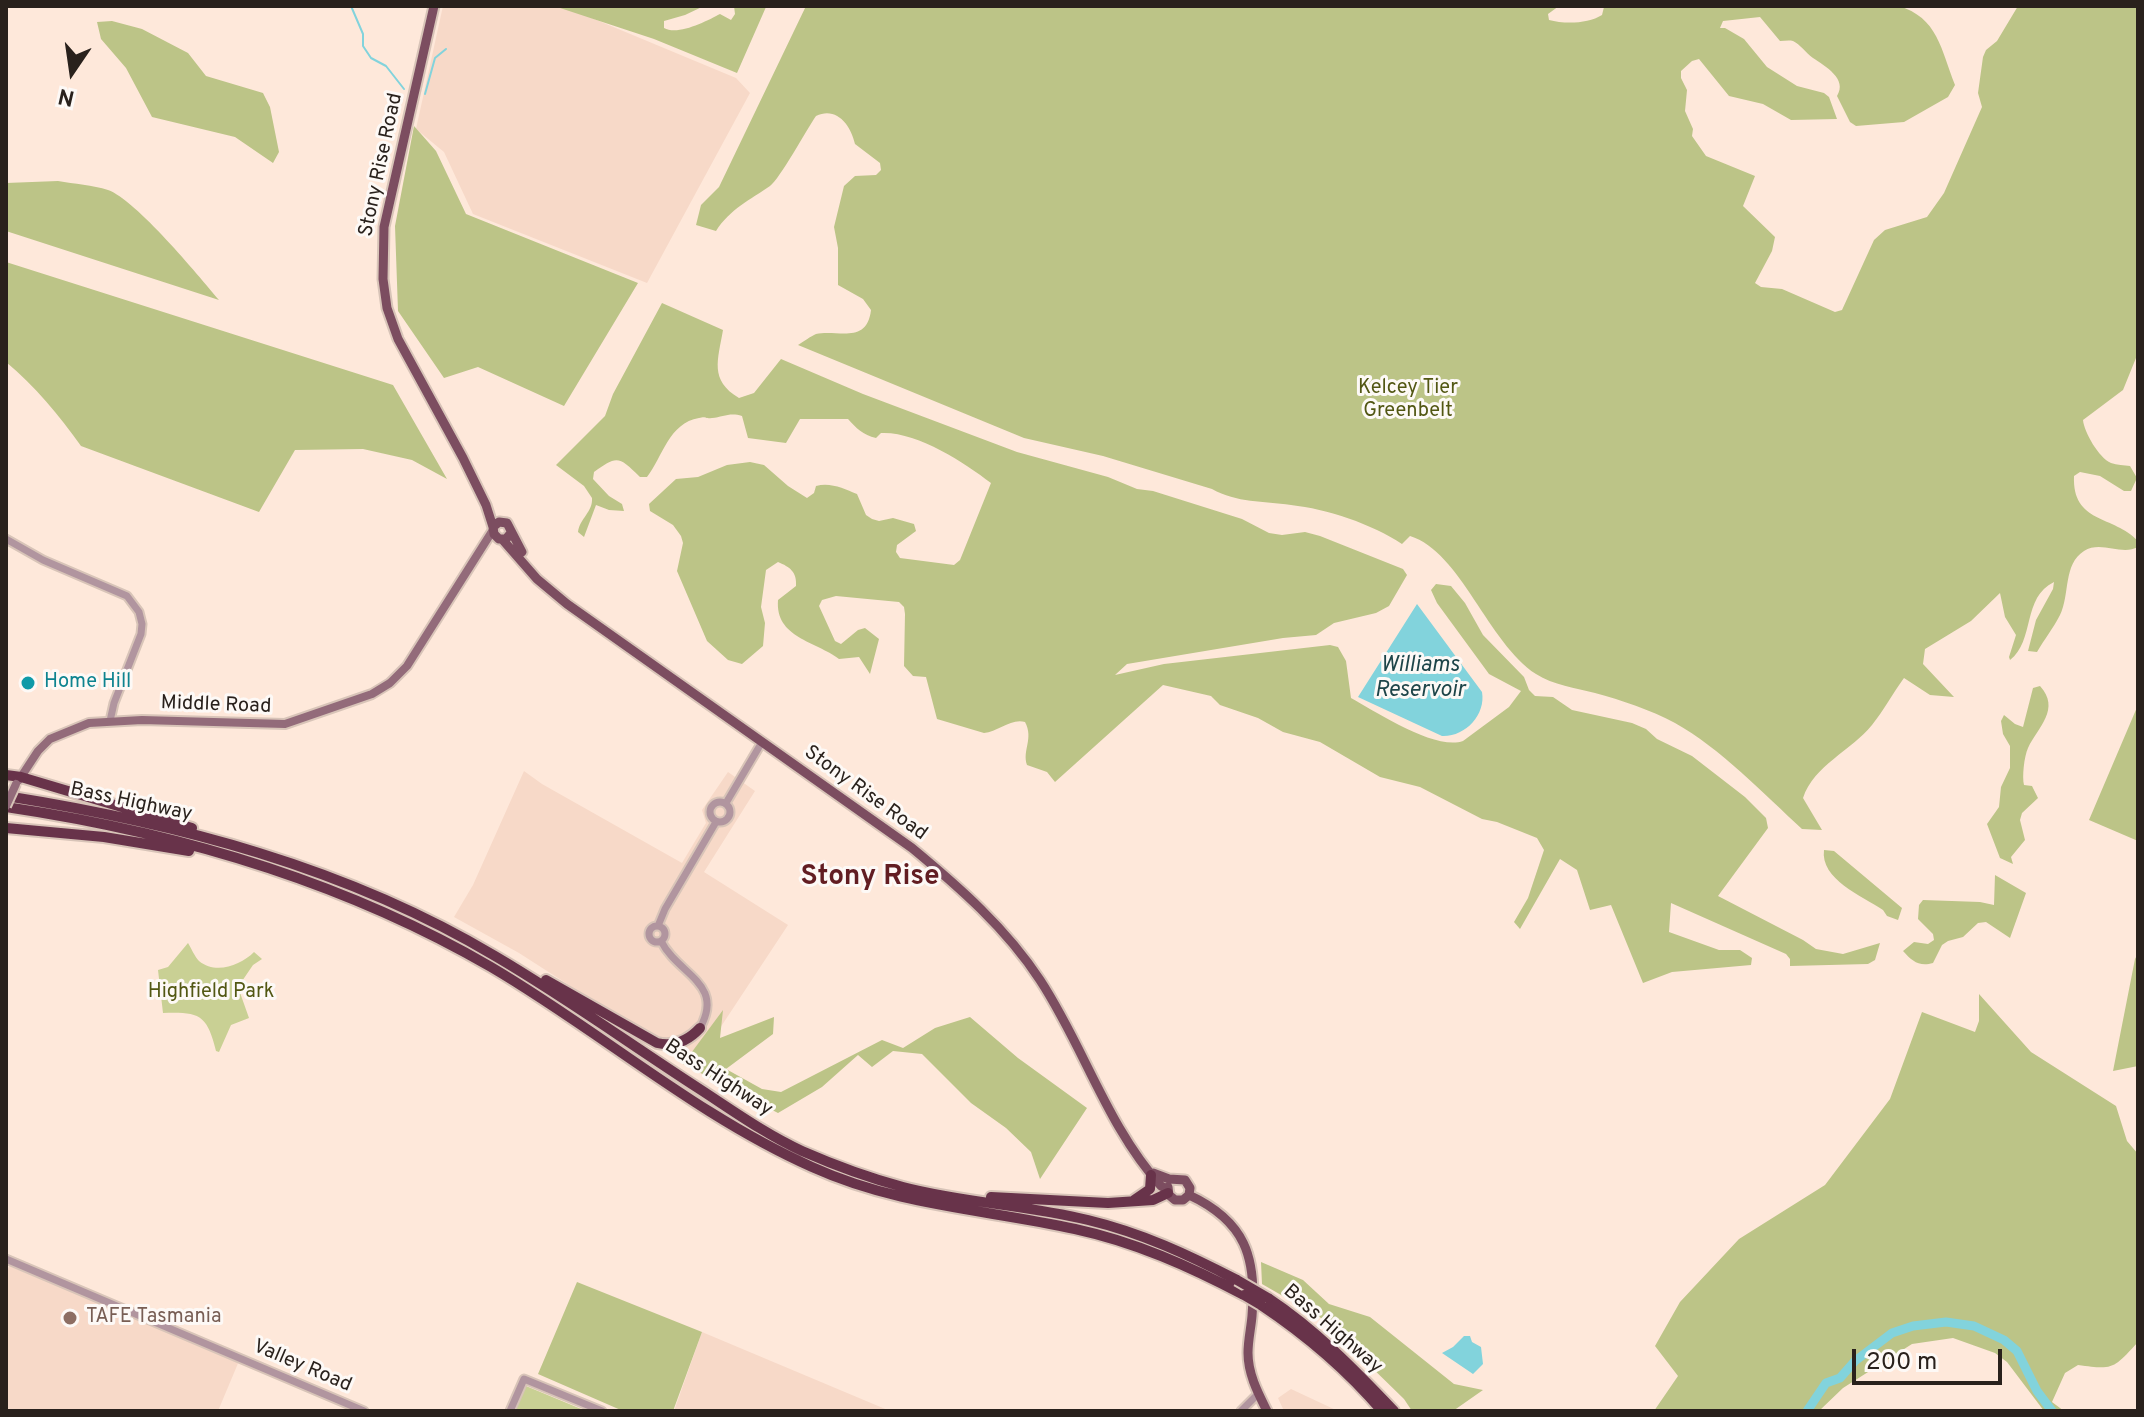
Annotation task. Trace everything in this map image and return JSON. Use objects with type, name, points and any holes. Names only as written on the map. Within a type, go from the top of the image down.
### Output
[{"type":"highway","points":[[6,775],[238,841],[314,871]]},
{"type":"highway","name":"Bass Highway","points":[[6,796],[128,819],[221,841],[314,871],[401,906],[498,957],[768,1133],[851,1171],[921,1191],[1057,1213],[1117,1227],[1175,1248],[1237,1280],[1319,1348],[1380,1410]]},
{"type":"highway","name":"Bass Highway","points":[[6,806],[173,840],[262,866],[345,896],[446,942],[558,1010],[720,1117],[775,1150],[813,1167],[905,1200],[1061,1226],[1137,1246],[1169,1258],[1244,1295],[1287,1311],[1332,1349],[1394,1411]]},
{"type":"highway","points":[[6,828],[104,837],[262,866]]},
{"type":"highway","points":[[498,957],[545,979],[657,1043],[672,1045],[681,1042],[700,1028]]},
{"type":"highway","points":[[1132,1201],[1151,1188],[1149,1172]]},
{"type":"highway","points":[[921,1191],[1108,1203],[1157,1200],[1169,1187]]},
{"type":"main road","name":"Stony Rise Road","points":[[434,6],[384,227],[383,279],[387,308],[398,339],[501,532],[537,579],[550,590],[912,848],[962,890],[1014,945],[1040,980],[1123,1136],[1149,1172],[1169,1187]]},
{"type":"main road","name":"Middle Road","points":[[6,806],[18,780],[50,739],[89,723],[285,724],[372,694],[390,683],[407,666],[481,550],[501,532]]},
{"type":"main road","points":[[33,758],[34,777],[43,785]]},
{"type":"main road","points":[[1179,1178],[1186,1181],[1190,1188],[1189,1195],[1177,1201],[1169,1187],[1179,1178]]},
{"type":"main road","points":[[1189,1195],[1217,1211],[1247,1248],[1254,1280],[1248,1353],[1252,1376],[1267,1411]]},
{"type":"street","points":[[6,539],[43,560],[127,596],[139,612],[141,634],[110,721]]},
{"type":"street","points":[[726,803],[762,742]]},
{"type":"street","points":[[716,803],[726,803],[730,816],[723,823],[716,822],[709,814],[711,807],[716,803]]},
{"type":"street","points":[[661,941],[654,942],[649,935],[650,929],[658,926],[716,822]]},
{"type":"street","points":[[658,926],[665,934],[661,941]]},
{"type":"street","points":[[661,941],[673,961],[695,976],[703,986],[707,1008],[700,1028]]},
{"type":"street","name":"Valley Road","points":[[6,1259],[364,1411]]},
{"type":"street","points":[[510,1411],[524,1379],[602,1411]]},
{"type":"street","points":[[1241,1411],[1258,1394]]},
{"type":"shaded area","points":[[443,6],[563,6],[736,78],[750,93],[647,283],[473,214],[444,152],[416,129]]},
{"type":"shaded area","points":[[524,771],[682,863],[706,823],[702,810],[728,772],[755,791],[704,872],[788,925],[695,1066],[519,953],[454,917],[473,885]]},
{"type":"shaded area","name":"TAFE Tasmania","points":[[9,1266],[239,1361],[218,1411],[6,1411],[6,1275]]},
{"type":"shaded area","points":[[702,1332],[890,1411],[674,1411]]},
{"type":"shaded area","points":[[1291,1389],[1338,1411],[1284,1411],[1278,1398]]},
{"type":"green space","points":[[554,6],[704,6],[664,21],[664,28],[670,30],[692,27],[720,14],[731,20],[735,14],[734,6],[766,7],[737,73],[654,39]]},
{"type":"green space","name":"Kelcey Tier Greenbelt","points":[[806,6],[1559,6],[1548,14],[1549,20],[1569,23],[1602,15],[1604,7],[1593,6],[1898,6],[1922,18],[1930,27],[1955,85],[1948,97],[1904,122],[1856,126],[1850,122],[1837,96],[1840,84],[1834,74],[1796,42],[1780,41],[1760,17],[1723,21],[1720,28],[1744,39],[1767,67],[1797,86],[1824,93],[1829,97],[1837,119],[1791,120],[1763,104],[1729,96],[1699,59],[1681,71],[1687,90],[1685,111],[1693,129],[1692,136],[1706,156],[1755,176],[1743,206],[1775,237],[1772,251],[1755,283],[1761,287],[1782,289],[1835,312],[1842,310],[1874,240],[1885,230],[1927,217],[1944,193],[1982,107],[1978,93],[1983,57],[1997,41],[2018,6],[2138,6],[2138,353],[2123,390],[2083,420],[2089,438],[2102,456],[2111,463],[2130,466],[2137,478],[2131,491],[2124,491],[2100,476],[2080,472],[2074,476],[2075,492],[2087,511],[2128,533],[2138,541],[2138,547],[2125,550],[2097,547],[2077,557],[2070,572],[2060,615],[2037,652],[2028,651],[2036,620],[2054,582],[2037,598],[2023,642],[2010,660],[2016,635],[2005,617],[2000,593],[1971,621],[1925,649],[1923,664],[1954,697],[1930,695],[1904,678],[1872,725],[1824,767],[1808,786],[1803,798],[1822,830],[1802,829],[1725,758],[1675,723],[1636,706],[1557,684],[1536,674],[1503,642],[1444,560],[1428,545],[1410,536],[1402,544],[1377,530],[1334,514],[1231,497],[1103,456],[1024,438],[798,345],[816,334],[857,332],[868,321],[871,310],[863,299],[838,285],[838,248],[834,227],[844,186],[855,176],[876,175],[881,170],[880,163],[855,144],[850,131],[837,116],[816,116],[770,186],[734,211],[716,231],[696,225],[701,205],[719,187]]},
{"type":"green space","points":[[112,21],[142,29],[188,53],[206,76],[263,93],[270,107],[279,152],[273,163],[235,137],[152,117],[126,68],[101,39],[97,22]]},
{"type":"green space","points":[[414,126],[436,151],[466,214],[638,283],[564,406],[478,367],[444,378],[398,311],[395,226]]},
{"type":"green space","points":[[58,181],[102,188],[120,197],[166,239],[219,300],[6,231],[6,183]]},
{"type":"green space","points":[[6,262],[393,385],[447,479],[412,460],[363,449],[295,450],[259,512],[81,446],[46,401],[6,362]]},
{"type":"green space","points":[[662,303],[723,330],[719,376],[729,391],[739,398],[754,393],[781,359],[863,394],[1017,452],[1242,519],[1269,533],[1305,532],[1320,536],[1403,569],[1407,575],[1389,606],[1376,613],[1334,623],[1316,635],[1127,664],[1115,675],[1164,664],[1330,645],[1338,647],[1346,661],[1351,698],[1422,735],[1451,743],[1463,741],[1509,707],[1521,691],[1489,674],[1437,603],[1431,590],[1436,584],[1451,586],[1465,603],[1483,635],[1524,677],[1535,696],[1553,697],[1572,710],[1646,729],[1657,739],[1692,756],[1745,797],[1766,818],[1768,828],[1718,896],[1816,949],[1843,954],[1880,943],[1875,960],[1868,964],[1790,966],[1786,954],[1671,903],[1669,932],[1719,950],[1740,950],[1752,958],[1751,965],[1672,972],[1643,983],[1611,905],[1590,910],[1577,870],[1560,859],[1520,929],[1514,922],[1528,898],[1544,850],[1537,838],[1482,819],[1420,787],[1380,777],[1320,742],[1283,732],[1258,718],[1220,705],[1211,696],[1163,685],[1055,782],[1047,772],[1027,765],[1028,734],[1025,722],[1015,722],[984,733],[937,719],[926,677],[913,676],[904,666],[905,614],[899,602],[836,596],[822,600],[819,606],[835,641],[841,644],[865,628],[879,639],[870,674],[859,657],[839,659],[790,631],[779,613],[778,600],[796,586],[795,577],[789,568],[778,562],[766,570],[761,607],[765,623],[763,646],[742,664],[728,660],[707,641],[677,571],[683,543],[681,536],[673,525],[650,511],[649,504],[676,479],[698,477],[727,465],[750,462],[764,465],[807,498],[814,493],[816,486],[837,487],[857,494],[866,515],[872,519],[893,518],[914,524],[916,531],[897,545],[896,552],[900,558],[954,565],[960,560],[991,483],[954,457],[924,442],[895,434],[881,433],[876,438],[871,437],[848,419],[800,419],[786,443],[748,438],[742,416],[701,417],[680,426],[647,477],[640,477],[618,460],[594,472],[593,479],[609,496],[622,504],[624,511],[596,505],[584,537],[578,532],[591,507],[592,498],[584,486],[556,465],[605,416],[613,394]]},
{"type":"green space","points":[[2040,686],[2046,694],[2048,710],[2028,748],[2023,777],[2024,785],[2032,786],[2038,798],[2022,813],[2020,820],[2025,840],[2011,857],[2013,864],[2000,858],[1987,824],[1999,807],[2001,787],[2010,768],[2010,746],[2003,734],[2001,721],[2004,715],[2023,727],[2033,688]]},
{"type":"green space","points":[[2138,705],[2138,841],[2089,820]]},
{"type":"green space","points":[[1824,850],[1834,851],[1902,908],[1898,920],[1887,916],[1883,910],[1835,878],[1825,860]]},
{"type":"green space","points":[[1995,875],[2026,893],[2010,938],[1986,922],[1978,923],[1963,937],[1942,945],[1933,963],[1916,962],[1903,951],[1914,942],[1928,944],[1934,940],[1933,934],[1918,919],[1919,905],[1923,900],[1994,905]]},
{"type":"green space","name":"Highfield Park","points":[[188,943],[199,961],[213,967],[228,967],[254,952],[262,959],[253,965],[238,987],[249,1018],[231,1025],[219,1052],[209,1029],[200,1018],[185,1013],[163,1013],[158,970],[168,967]]},
{"type":"green space","points":[[2138,953],[2138,1066],[2113,1071],[2135,959]]},
{"type":"green space","points":[[1979,994],[2031,1052],[2116,1106],[2127,1141],[2138,1154],[2138,1342],[2112,1366],[2078,1365],[2065,1373],[2052,1402],[2064,1411],[2044,1411],[2007,1362],[1995,1353],[1953,1338],[1912,1344],[1843,1388],[1819,1411],[1654,1411],[1678,1376],[1655,1346],[1680,1302],[1739,1239],[1825,1185],[1890,1099],[1922,1012],[1975,1032],[1979,1021]]},
{"type":"green space","points":[[723,1010],[720,1038],[774,1017],[773,1034],[726,1069],[762,1089],[781,1092],[882,1040],[903,1048],[935,1028],[970,1017],[1018,1058],[1087,1108],[1040,1179],[1031,1152],[1006,1128],[971,1103],[922,1054],[893,1051],[872,1067],[858,1055],[822,1087],[778,1113],[683,1064]]},
{"type":"green space","points":[[1261,1262],[1303,1280],[1329,1304],[1370,1317],[1454,1384],[1483,1390],[1453,1411],[1412,1411],[1404,1399],[1321,1318],[1262,1284]]},
{"type":"green space","points":[[577,1282],[702,1332],[673,1411],[623,1411],[538,1374]]},
{"type":"green space","points":[[526,1386],[586,1411],[515,1411]]},
{"type":"water","name":"Williams Reservoir","points":[[1417,604],[1482,692],[1481,709],[1472,723],[1459,733],[1442,736],[1358,697]]},
{"type":"water","points":[[1464,1336],[1470,1336],[1472,1342],[1481,1347],[1483,1364],[1473,1374],[1442,1353]]},
{"type":"waterway","points":[[351,6],[363,34],[363,46],[371,58],[386,66],[404,89]]},
{"type":"waterway","points":[[425,94],[435,58],[446,49]]},
{"type":"waterway","points":[[1807,1411],[1826,1383],[1840,1378],[1855,1361],[1892,1333],[1913,1326],[1946,1322],[1974,1326],[2004,1340],[2017,1351],[2037,1391],[2052,1411]]},
{"type":"place","name":"Home Hill","points":[[28,683]]},
{"type":"place","name":"TAFE Tasmania","points":[[70,1318]]},
{"type":"district","name":"Stony Rise","points":[[870,878]]}]
